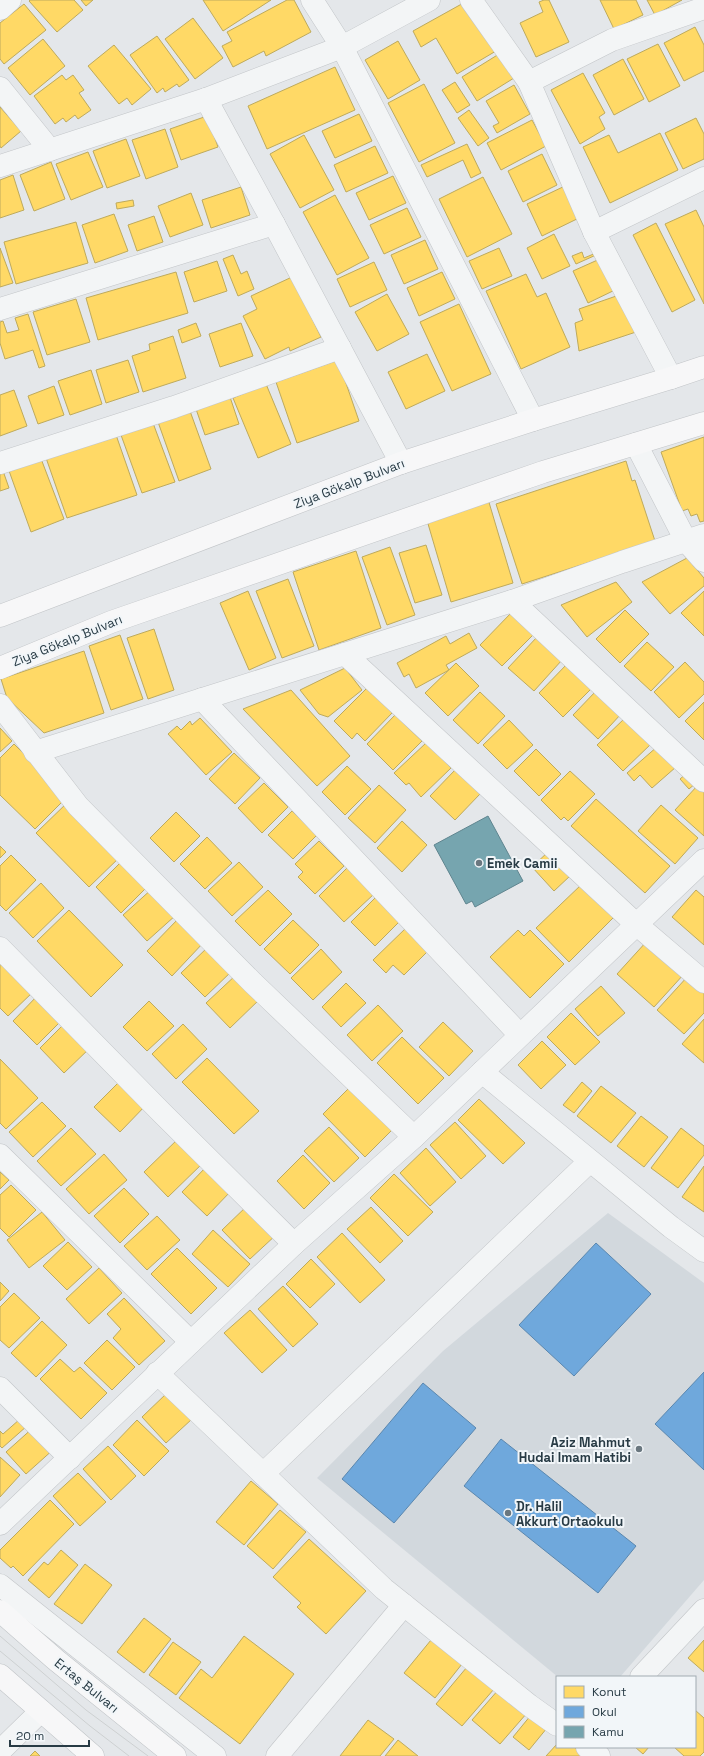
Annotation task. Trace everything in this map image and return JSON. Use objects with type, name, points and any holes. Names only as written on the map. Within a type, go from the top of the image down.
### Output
[{"type":"main road","name":"Ziya Gökalp Bulvarı","points":[[0,616],[401,463],[704,367]]},
{"type":"main road","name":"Ziya Gökalp Bulvarı","points":[[0,668],[111,622],[543,472],[704,423]]},
{"type":"main road","name":"Ertaş Bulvarı","points":[[0,1611],[56,1660],[175,1756]]},
{"type":"main road","points":[[0,1675],[93,1756]]},
{"type":"street","points":[[0,9],[10,0]]},
{"type":"street","points":[[312,0],[342,47],[533,420]]},
{"type":"street","points":[[0,166],[206,99],[342,47],[430,0]]},
{"type":"street","points":[[471,0],[529,82],[594,232],[671,378]]},
{"type":"street","points":[[529,82],[612,40],[704,8]]},
{"type":"street","points":[[0,88],[50,150]]},
{"type":"street","points":[[206,99],[401,463]]},
{"type":"street","points":[[594,232],[704,178]]},
{"type":"street","points":[[0,309],[274,224]]},
{"type":"street","points":[[0,463],[174,407],[340,348]]},
{"type":"street","points":[[636,444],[695,538],[704,561]]},
{"type":"street","points":[[35,752],[512,601],[695,538]]},
{"type":"street","points":[[512,601],[704,781]]},
{"type":"street","points":[[345,654],[636,924],[704,982]]},
{"type":"street","points":[[202,699],[520,1035]]},
{"type":"street","points":[[0,705],[78,806],[253,983],[414,1137]]},
{"type":"street","points":[[0,1524],[294,1244],[414,1137],[704,860]]},
{"type":"street","points":[[0,948],[151,1102],[294,1244]]},
{"type":"street","points":[[482,1072],[671,1227],[704,1251]]},
{"type":"street","points":[[0,1155],[191,1342]]},
{"type":"street","points":[[263,1474],[590,1161]]},
{"type":"street","points":[[157,1373],[384,1589],[529,1705],[556,1724]]},
{"type":"street","points":[[0,1388],[70,1458]]},
{"type":"street","points":[[0,1585],[215,1756]]},
{"type":"street","points":[[277,1756],[404,1605]]},
{"type":"street","points":[[642,1676],[704,1610]]},
{"type":"street","points":[[0,1751],[41,1711]]},
{"type":"street","points":[[588,1748],[599,1756]]},
{"type":"shaded area","points":[[608,1213],[704,1283],[704,1580],[621,1676],[557,1676],[317,1478],[443,1351]]},
{"type":"building: Konut","points":[[74,0],[83,10],[57,32],[29,1]]},
{"type":"building: Konut","points":[[81,0],[93,0],[86,6]]},
{"type":"building: Konut","points":[[203,0],[271,0],[223,31]]},
{"type":"building: Konut","points":[[287,0],[294,0],[311,32],[266,56],[264,51],[233,67],[222,46],[232,41],[227,32]]},
{"type":"building: Konut","points":[[549,0],[569,42],[536,57],[520,23],[543,12],[539,2]]},
{"type":"building: Konut","points":[[600,0],[636,0],[643,15],[614,29]]},
{"type":"building: Konut","points":[[647,0],[682,0],[655,15]]},
{"type":"building: Konut","points":[[467,1],[496,51],[457,74],[436,38],[421,47],[413,31]]},
{"type":"building: Konut","points":[[24,4],[46,30],[4,64],[0,59],[0,23]]},
{"type":"building: Konut","points":[[193,18],[223,58],[195,79],[165,39]]},
{"type":"building: Konut","points":[[695,27],[704,45],[704,71],[684,81],[664,43]]},
{"type":"building: Konut","points":[[157,36],[189,80],[179,87],[177,84],[165,92],[163,88],[157,93],[130,55]]},
{"type":"building: Konut","points":[[43,39],[65,66],[30,95],[8,68]]},
{"type":"building: Konut","points":[[398,41],[420,80],[388,99],[365,60]]},
{"type":"building: Konut","points":[[658,44],[680,86],[649,102],[627,59]]},
{"type":"building: Konut","points":[[114,45],[151,89],[132,105],[127,98],[119,104],[88,66]]},
{"type":"building: Konut","points":[[499,54],[514,78],[477,101],[462,77]]},
{"type":"building: Konut","points":[[623,59],[644,99],[614,115],[593,75]]},
{"type":"building: Konut","points":[[335,67],[355,110],[267,149],[248,106]]},
{"type":"building: Konut","points":[[583,73],[605,113],[599,117],[605,129],[580,144],[551,90]]},
{"type":"building: Konut","points":[[62,75],[66,80],[73,75],[84,90],[79,93],[91,110],[78,119],[75,115],[66,122],[63,118],[55,124],[34,96]]},
{"type":"building: Konut","points":[[455,82],[470,105],[457,113],[442,90]]},
{"type":"building: Konut","points":[[424,84],[455,143],[419,162],[388,103]]},
{"type":"building: Konut","points":[[514,85],[530,114],[497,133],[493,126],[499,123],[486,101]]},
{"type":"building: Konut","points":[[0,107],[21,131],[1,148],[0,146]]},
{"type":"building: Konut","points":[[469,110],[489,138],[478,146],[458,118]]},
{"type":"building: Konut","points":[[359,114],[372,141],[335,158],[322,131]]},
{"type":"building: Konut","points":[[207,116],[218,147],[181,160],[170,129]]},
{"type":"building: Konut","points":[[696,118],[704,134],[704,159],[683,169],[665,133]]},
{"type":"building: Konut","points":[[532,120],[546,146],[501,170],[487,143]]},
{"type":"building: Konut","points":[[165,129],[178,167],[146,179],[132,140]]},
{"type":"building: Konut","points":[[660,133],[678,170],[610,203],[583,147],[609,135],[618,153]]},
{"type":"building: Konut","points":[[304,135],[334,190],[300,208],[270,154]]},
{"type":"building: Konut","points":[[126,139],[140,176],[107,188],[93,151]]},
{"type":"building: Konut","points":[[467,144],[481,173],[471,178],[463,160],[427,177],[421,165]]},
{"type":"building: Konut","points":[[375,146],[388,173],[346,192],[334,165]]},
{"type":"building: Konut","points":[[88,152],[103,187],[71,200],[56,164]]},
{"type":"building: Konut","points":[[542,154],[557,185],[523,202],[508,171]]},
{"type":"building: Konut","points":[[51,162],[65,199],[34,211],[20,175]]},
{"type":"building: Konut","points":[[13,175],[24,210],[0,218],[0,180]]},
{"type":"building: Konut","points":[[393,176],[406,203],[369,220],[356,193]]},
{"type":"building: Konut","points":[[483,177],[512,234],[467,257],[439,199]]},
{"type":"building: Konut","points":[[567,185],[581,217],[542,236],[527,204]]},
{"type":"building: Konut","points":[[241,187],[250,215],[211,228],[202,200]]},
{"type":"building: Konut","points":[[191,193],[203,225],[170,237],[158,206]]},
{"type":"building: Konut","points":[[335,195],[369,258],[337,275],[303,212]]},
{"type":"building: Konut","points":[[133,200],[134,206],[117,209],[116,203]]},
{"type":"building: Konut","points":[[407,208],[421,237],[384,254],[370,225]]},
{"type":"building: Konut","points":[[696,210],[704,227],[704,304],[665,224]]},
{"type":"building: Konut","points":[[114,214],[128,251],[95,263],[82,225]]},
{"type":"building: Konut","points":[[154,216],[163,242],[137,251],[128,225]]},
{"type":"building: Konut","points":[[76,222],[88,263],[16,284],[4,242]]},
{"type":"building: Konut","points":[[656,223],[695,300],[672,312],[633,235]]},
{"type":"building: Konut","points":[[554,234],[570,266],[542,279],[527,248]]},
{"type":"building: Konut","points":[[425,240],[438,269],[404,284],[391,255]]},
{"type":"building: Konut","points":[[0,248],[13,283],[0,287]]},
{"type":"building: Konut","points":[[499,248],[512,276],[482,289],[469,261]]},
{"type":"building: Konut","points":[[582,252],[584,258],[596,253],[596,255],[576,264],[572,256]]},
{"type":"building: Konut","points":[[233,255],[241,274],[247,271],[254,289],[238,296],[223,259]]},
{"type":"building: Konut","points":[[602,258],[617,289],[588,303],[573,271]]},
{"type":"building: Konut","points":[[217,261],[227,291],[194,302],[184,272]]},
{"type":"building: Konut","points":[[374,262],[387,290],[350,307],[337,279]]},
{"type":"building: Konut","points":[[176,272],[188,313],[98,340],[86,298]]},
{"type":"building: Konut","points":[[442,272],[455,299],[419,316],[407,288]]},
{"type":"building: Konut","points":[[526,274],[537,297],[546,293],[570,347],[521,369],[486,291]]},
{"type":"building: Konut","points":[[292,277],[321,337],[290,351],[289,347],[265,359],[243,316],[257,309],[251,296]]},
{"type":"building: Konut","points":[[387,294],[409,334],[377,351],[355,312]]},
{"type":"building: Konut","points":[[622,294],[639,331],[579,351],[575,323],[583,320],[579,309]]},
{"type":"building: Konut","points":[[76,299],[90,342],[47,355],[33,312]]},
{"type":"building: Konut","points":[[459,304],[491,374],[452,391],[420,322]]},
{"type":"building: Konut","points":[[28,314],[45,366],[39,368],[33,350],[5,359],[0,343],[0,322],[3,321],[7,333],[19,330],[15,318]]},
{"type":"building: Konut","points":[[196,323],[201,336],[182,343],[178,330]]},
{"type":"building: Konut","points":[[241,323],[253,356],[220,367],[209,334]]},
{"type":"building: Konut","points":[[173,336],[186,378],[143,392],[132,356],[150,350],[149,344]]},
{"type":"building: Konut","points":[[427,354],[445,391],[406,409],[388,372]]},
{"type":"building: Konut","points":[[128,360],[139,392],[106,403],[96,370]]},
{"type":"building: Konut","points":[[338,360],[359,421],[297,443],[276,382]]},
{"type":"building: Konut","points":[[91,370],[102,404],[70,415],[58,381]]},
{"type":"building: Konut","points":[[266,384],[291,444],[258,458],[233,398]]},
{"type":"building: Konut","points":[[54,386],[64,415],[38,424],[28,396]]},
{"type":"building: Konut","points":[[14,390],[27,426],[0,436],[0,395]]},
{"type":"building: Konut","points":[[230,397],[239,424],[205,435],[196,409]]},
{"type":"building: Konut","points":[[190,411],[211,469],[179,481],[158,422]]},
{"type":"building: Konut","points":[[153,423],[175,482],[142,493],[121,435]]},
{"type":"building: Konut","points":[[115,432],[137,495],[67,518],[45,455]]},
{"type":"building: Konut","points":[[704,437],[704,521],[700,522],[697,514],[691,516],[688,509],[682,511],[661,452]]},
{"type":"building: Konut","points":[[40,456],[64,519],[31,532],[8,468]]},
{"type":"building: Konut","points":[[626,461],[632,481],[635,480],[655,541],[522,584],[496,504]]},
{"type":"building: Konut","points":[[2,468],[9,488],[0,491],[0,469]]},
{"type":"building: Konut","points":[[488,499],[513,583],[451,602],[426,517]]},
{"type":"building: Konut","points":[[426,545],[442,595],[415,603],[399,553]]},
{"type":"building: Konut","points":[[390,547],[415,615],[387,625],[362,557]]},
{"type":"building: Konut","points":[[356,551],[381,628],[319,650],[293,572]]},
{"type":"building: Konut","points":[[687,558],[704,578],[704,586],[670,614],[642,582]]},
{"type":"building: Konut","points":[[288,579],[314,646],[282,658],[256,591]]},
{"type":"building: Konut","points":[[616,582],[632,602],[587,637],[561,605]]},
{"type":"building: Konut","points":[[248,591],[276,658],[249,670],[220,603]]},
{"type":"building: Konut","points":[[704,591],[704,636],[681,613]]},
{"type":"building: Konut","points":[[625,610],[649,634],[620,663],[596,639]]},
{"type":"building: Konut","points":[[512,612],[534,634],[502,666],[480,645]]},
{"type":"building: Konut","points":[[154,629],[174,690],[148,699],[127,638]]},
{"type":"building: Konut","points":[[469,633],[477,648],[446,665],[449,670],[416,688],[409,674],[404,677],[397,663],[446,636],[450,644]]},
{"type":"building: Konut","points":[[120,635],[143,699],[111,710],[89,646]]},
{"type":"building: Konut","points":[[537,637],[562,660],[534,691],[508,668]]},
{"type":"building: Konut","points":[[647,642],[674,667],[651,691],[624,666]]},
{"type":"building: Konut","points":[[84,651],[104,713],[44,733],[7,698],[1,679]]},
{"type":"building: Konut","points":[[685,662],[704,682],[704,694],[679,718],[654,692]]},
{"type":"building: Konut","points":[[456,663],[479,686],[448,716],[425,693]]},
{"type":"building: Konut","points":[[568,663],[592,688],[563,717],[539,693]]},
{"type":"building: Konut","points":[[345,668],[362,690],[328,717],[319,714],[300,690]]},
{"type":"building: Konut","points":[[367,688],[392,713],[365,741],[357,733],[352,739],[334,721]]},
{"type":"building: Konut","points":[[291,690],[350,756],[317,786],[243,709]]},
{"type":"building: Konut","points":[[597,690],[621,714],[598,739],[573,715]]},
{"type":"building: Konut","points":[[480,692],[505,716],[478,744],[453,720]]},
{"type":"building: Konut","points":[[704,702],[704,740],[685,721]]},
{"type":"building: Konut","points":[[395,715],[422,741],[393,770],[367,744]]},
{"type":"building: Konut","points":[[626,717],[652,743],[623,771],[597,745]]},
{"type":"building: Konut","points":[[200,718],[232,752],[206,775],[168,734],[177,726],[181,730],[190,721],[192,725]]},
{"type":"building: Konut","points":[[509,720],[533,745],[507,769],[483,745]]},
{"type":"building: Konut","points":[[0,728],[12,741],[0,752]]},
{"type":"building: Konut","points":[[426,743],[451,768],[421,797],[409,783],[406,785],[394,773]]},
{"type":"building: Konut","points":[[14,744],[67,797],[35,829],[0,795],[0,758]]},
{"type":"building: Konut","points":[[658,746],[676,767],[652,788],[640,775],[634,781],[627,773]]},
{"type":"building: Konut","points":[[536,749],[561,774],[539,796],[514,771]]},
{"type":"building: Konut","points":[[234,753],[260,778],[235,804],[209,779]]},
{"type":"building: Konut","points":[[347,766],[371,789],[345,815],[322,792]]},
{"type":"building: Konut","points":[[455,770],[480,794],[455,820],[430,796]]},
{"type":"building: Konut","points":[[570,771],[595,794],[568,821],[564,817],[561,820],[541,800]]},
{"type":"building: Konut","points":[[687,773],[696,783],[689,789],[680,779]]},
{"type":"building: Konut","points":[[264,783],[288,807],[262,833],[238,808]]},
{"type":"building: Konut","points":[[379,785],[406,810],[375,843],[348,818]]},
{"type":"building: Konut","points":[[698,785],[704,790],[704,836],[675,810]]},
{"type":"building: Konut","points":[[596,799],[670,866],[645,893],[571,826]]},
{"type":"building: Konut","points":[[70,800],[123,854],[89,887],[36,833]]},
{"type":"building: Konut","points":[[661,805],[698,838],[675,864],[638,831]]},
{"type":"building: Konut","points":[[292,811],[317,835],[293,859],[268,835]]},
{"type":"building: Konut","points":[[176,812],[200,836],[174,862],[150,838]]},
{"type":"building: Konut","points":[[402,821],[427,845],[402,872],[377,848]]},
{"type":"building: Konut","points":[[207,837],[232,863],[205,889],[180,864]]},
{"type":"building: Konut","points":[[319,841],[344,866],[315,894],[298,877],[303,872],[295,864]]},
{"type":"building: Konut","points":[[0,846],[6,852],[0,858]]},
{"type":"building: Konut","points":[[549,851],[571,875],[554,891],[532,867]]},
{"type":"building: Konut","points":[[11,855],[36,880],[6,911],[0,905],[0,866]]},
{"type":"building: Konut","points":[[125,858],[150,884],[121,913],[96,887]]},
{"type":"building: Konut","points":[[239,862],[263,887],[232,916],[208,891]]},
{"type":"building: Konut","points":[[348,867],[374,894],[344,922],[319,896]]},
{"type":"building: Konut","points":[[41,883],[64,908],[33,938],[9,913]]},
{"type":"building: Konut","points":[[582,884],[614,917],[569,962],[536,928]]},
{"type":"building: Konut","points":[[153,888],[176,915],[147,941],[123,915]]},
{"type":"building: Konut","points":[[268,890],[292,914],[260,946],[235,921]]},
{"type":"building: Konut","points":[[696,890],[704,897],[704,945],[672,917]]},
{"type":"building: Konut","points":[[377,896],[401,920],[375,946],[351,922]]},
{"type":"building: Konut","points":[[69,910],[123,965],[91,997],[37,941]]},
{"type":"building: Konut","points":[[179,918],[204,942],[172,976],[147,951]]},
{"type":"building: Konut","points":[[293,920],[319,945],[290,974],[264,949]]},
{"type":"building: Konut","points":[[407,927],[430,949],[404,975],[393,965],[386,973],[373,960]]},
{"type":"building: Konut","points":[[518,930],[524,936],[530,930],[564,964],[530,998],[490,957]]},
{"type":"building: Konut","points":[[647,941],[684,974],[654,1007],[617,974]]},
{"type":"building: Konut","points":[[209,946],[233,970],[205,997],[181,973]]},
{"type":"building: Konut","points":[[321,949],[342,972],[313,1000],[291,978]]},
{"type":"building: Konut","points":[[0,957],[34,991],[8,1016],[0,1008]]},
{"type":"building: Konut","points":[[237,974],[261,998],[230,1028],[206,1003]]},
{"type":"building: Konut","points":[[688,976],[704,991],[704,1013],[684,1034],[657,1010]]},
{"type":"building: Konut","points":[[346,983],[366,1003],[341,1027],[322,1007]]},
{"type":"building: Konut","points":[[601,986],[625,1013],[598,1036],[575,1009]]},
{"type":"building: Konut","points":[[39,994],[63,1019],[37,1045],[13,1021]]},
{"type":"building: Konut","points":[[149,1001],[174,1026],[147,1051],[123,1027]]},
{"type":"building: Konut","points":[[378,1005],[403,1031],[372,1061],[347,1035]]},
{"type":"building: Konut","points":[[571,1013],[600,1042],[575,1065],[547,1037]]},
{"type":"building: Konut","points":[[704,1019],[704,1063],[682,1044]]},
{"type":"building: Konut","points":[[67,1021],[92,1046],[64,1073],[40,1048]]},
{"type":"building: Konut","points":[[443,1022],[473,1051],[449,1076],[419,1047]]},
{"type":"building: Konut","points":[[183,1024],[207,1049],[176,1079],[152,1054]]},
{"type":"building: Konut","points":[[402,1037],[444,1078],[418,1104],[377,1063]]},
{"type":"building: Konut","points":[[542,1041],[566,1065],[541,1089],[518,1065]]},
{"type":"building: Konut","points":[[207,1058],[259,1111],[234,1134],[182,1082]]},
{"type":"building: Konut","points":[[0,1059],[38,1098],[6,1129],[0,1123]]},
{"type":"building: Konut","points":[[123,1078],[148,1103],[120,1132],[94,1107]]},
{"type":"building: Konut","points":[[582,1082],[592,1091],[574,1113],[563,1105]]},
{"type":"building: Konut","points":[[352,1085],[394,1128],[365,1157],[323,1114]]},
{"type":"building: Konut","points":[[601,1086],[636,1113],[611,1143],[577,1116]]},
{"type":"building: Konut","points":[[479,1099],[525,1143],[503,1164],[458,1120]]},
{"type":"building: Konut","points":[[42,1102],[66,1126],[33,1157],[9,1132]]},
{"type":"building: Konut","points":[[641,1116],[668,1137],[644,1167],[617,1146]]},
{"type":"building: Konut","points":[[455,1122],[486,1156],[461,1179],[430,1145]]},
{"type":"building: Konut","points":[[329,1127],[359,1158],[334,1182],[304,1151]]},
{"type":"building: Konut","points":[[71,1128],[96,1154],[61,1186],[37,1161]]},
{"type":"building: Konut","points":[[681,1128],[704,1146],[704,1155],[678,1188],[651,1168]]},
{"type":"building: Konut","points":[[181,1136],[205,1161],[168,1197],[144,1172]]},
{"type":"building: Konut","points":[[426,1148],[456,1182],[430,1206],[400,1173]]},
{"type":"building: Konut","points":[[104,1154],[127,1180],[89,1214],[66,1189]]},
{"type":"building: Konut","points":[[303,1155],[330,1183],[304,1209],[277,1181]]},
{"type":"building: Konut","points":[[704,1166],[704,1212],[682,1197]]},
{"type":"building: Konut","points":[[206,1167],[231,1191],[207,1216],[182,1192]]},
{"type":"building: Konut","points":[[0,1172],[9,1180],[0,1189]]},
{"type":"building: Konut","points":[[394,1174],[433,1212],[408,1236],[370,1198]]},
{"type":"building: Konut","points":[[11,1185],[36,1210],[9,1237],[0,1228],[0,1195]]},
{"type":"building: Konut","points":[[124,1188],[149,1214],[120,1243],[94,1216]]},
{"type":"building: Konut","points":[[249,1204],[277,1234],[250,1259],[222,1230]]},
{"type":"building: Konut","points":[[371,1207],[403,1241],[380,1263],[347,1229]]},
{"type":"building: Konut","points":[[42,1212],[65,1240],[29,1268],[7,1240]]},
{"type":"building: Konut","points":[[157,1216],[180,1240],[147,1270],[124,1246]]},
{"type":"building: Konut","points":[[213,1230],[250,1264],[228,1287],[192,1254]]},
{"type":"building: Konut","points":[[342,1233],[385,1280],[360,1303],[317,1257]]},
{"type":"building: Konut","points":[[68,1242],[92,1267],[67,1290],[43,1266]]},
{"type":"building: Konut","points":[[177,1248],[217,1288],[191,1314],[151,1274]]},
{"type":"building: Konut","points":[[311,1259],[335,1284],[310,1308],[286,1284]]},
{"type":"building: Konut","points":[[99,1268],[122,1293],[89,1324],[66,1299]]},
{"type":"building: Konut","points":[[0,1282],[9,1291],[0,1301]]},
{"type":"building: Konut","points":[[283,1286],[318,1324],[293,1347],[258,1309]]},
{"type":"building: Konut","points":[[14,1293],[40,1318],[9,1348],[0,1340],[0,1307]]},
{"type":"building: Konut","points":[[124,1298],[165,1341],[139,1365],[113,1338],[121,1329],[107,1314]]},
{"type":"building: Konut","points":[[250,1310],[287,1350],[262,1373],[224,1333]]},
{"type":"building: Konut","points":[[42,1321],[67,1345],[36,1377],[11,1353]]},
{"type":"building: Konut","points":[[107,1340],[135,1367],[112,1390],[84,1363]]},
{"type":"building: Konut","points":[[60,1359],[74,1372],[80,1367],[107,1393],[81,1419],[40,1379]]},
{"type":"building: Konut","points":[[167,1393],[192,1419],[166,1443],[142,1417]]},
{"type":"building: Konut","points":[[20,1419],[27,1426],[2,1448],[0,1446],[0,1431],[3,1434]]},
{"type":"building: Konut","points":[[137,1420],[169,1451],[144,1476],[113,1445]]},
{"type":"building: Konut","points":[[35,1426],[55,1448],[26,1474],[6,1452]]},
{"type":"building: Konut","points":[[108,1446],[136,1476],[111,1500],[83,1469]]},
{"type":"building: Konut","points":[[0,1457],[20,1475],[0,1497]]},
{"type":"building: Konut","points":[[78,1473],[106,1502],[80,1526],[53,1496]]},
{"type":"building: Konut","points":[[251,1481],[278,1504],[244,1545],[216,1522]]},
{"type":"building: Konut","points":[[50,1500],[74,1524],[23,1576],[13,1566],[11,1568],[0,1558],[0,1550]]},
{"type":"building: Konut","points":[[280,1510],[306,1532],[273,1569],[247,1546]]},
{"type":"building: Konut","points":[[309,1539],[366,1591],[326,1634],[297,1607],[301,1603],[273,1577]]},
{"type":"building: Konut","points":[[61,1550],[78,1565],[49,1598],[28,1580],[44,1562],[48,1565]]},
{"type":"building: Konut","points":[[85,1564],[112,1585],[82,1624],[54,1604]]},
{"type":"building: Konut","points":[[144,1618],[171,1639],[144,1673],[117,1652]]},
{"type":"building: Konut","points":[[244,1636],[294,1674],[240,1744],[179,1698],[201,1669],[212,1678]]},
{"type":"building: Konut","points":[[431,1640],[462,1664],[435,1698],[404,1673]]},
{"type":"building: Konut","points":[[704,1640],[704,1672],[688,1658]]},
{"type":"building: Konut","points":[[173,1642],[201,1662],[176,1695],[149,1675]]},
{"type":"building: Konut","points":[[467,1667],[494,1689],[462,1726],[436,1704]]},
{"type":"building: Konut","points":[[499,1689],[527,1713],[500,1744],[472,1720]]},
{"type":"building: Konut","points":[[696,1711],[704,1718],[704,1752],[700,1756],[684,1756],[675,1748],[696,1748]]},
{"type":"building: Konut","points":[[531,1715],[547,1728],[529,1750],[513,1737]]},
{"type":"building: Konut","points":[[368,1720],[394,1739],[380,1756],[340,1756]]},
{"type":"building: Konut","points":[[398,1740],[418,1756],[385,1756]]},
{"type":"building: Konut","points":[[556,1745],[556,1748],[575,1748],[585,1756],[546,1756]]},
{"type":"building: Konut","points":[[636,1748],[648,1748],[643,1754]]},
{"type":"building: Konut","points":[[35,1751],[40,1756],[30,1756]]},
{"type":"building: Okul","points":[[596,1243],[651,1294],[574,1376],[519,1325]]},
{"type":"building: Okul","points":[[704,1372],[704,1470],[655,1424]]},
{"type":"building: Okul","points":[[423,1383],[476,1428],[394,1523],[342,1479]]},
{"type":"building: Okul","points":[[501,1439],[636,1546],[598,1593],[464,1486]]},
{"type":"building: Kamu","name":"Emek Camii","points":[[488,816],[523,881],[475,907],[472,901],[466,904],[434,845]]},
{"type":"tram line","points":[[0,1636],[86,1710],[148,1756]]},
{"type":"tram line","points":[[0,1651],[90,1726],[129,1756]]},
{"type":"place","name":"Emek Camii","points":[[479,863]]},
{"type":"place","name":"Aziz Mahmut Hudai Imam Hatibi","points":[[639,1449]]},
{"type":"place","name":"Dr. Halil Akkurt Ortaokulu","points":[[508,1513]]}]
